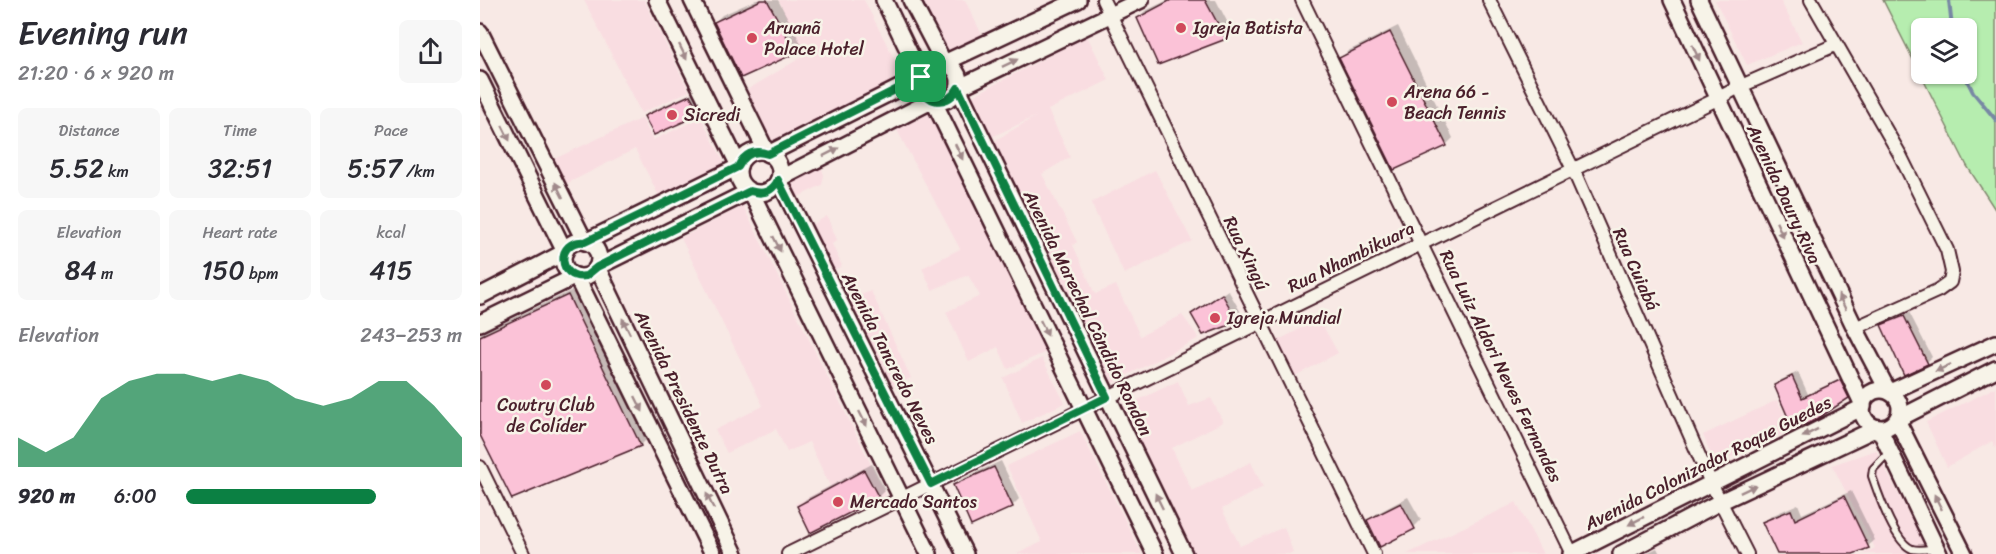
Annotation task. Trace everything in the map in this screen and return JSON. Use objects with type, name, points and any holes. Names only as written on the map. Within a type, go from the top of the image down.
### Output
[{"type":"street","points":[[657,0],[739,166],[740,181],[750,192],[929,554]]},
{"type":"street","points":[[692,0],[767,154]]},
{"type":"street","points":[[884,0],[921,77],[922,88],[933,100],[1155,554]]},
{"type":"street","points":[[911,0],[944,63],[957,75],[958,88]]},
{"type":"street","points":[[767,154],[921,77],[927,68],[944,63],[1078,0]]},
{"type":"street","name":"Rua Xingú","points":[[1103,0],[1374,554]]},
{"type":"street","points":[[480,323],[576,276],[586,276],[597,267],[750,192],[770,190],[779,179],[933,100],[951,98],[958,88],[1141,0]]},
{"type":"street","name":"Rua Luiz Aldori Neves Fernandes","points":[[1302,0],[1572,554]]},
{"type":"street","name":"Rua Cuiabá","points":[[1489,0],[1573,169],[1712,483],[1747,554]]},
{"type":"street","name":"Avenida Daury Riva","points":[[1672,0],[1863,406]]},
{"type":"street","name":"Avenida Daury Riva","points":[[1699,0],[1855,328],[1889,392]]},
{"type":"street","points":[[1811,0],[1899,153],[1947,250],[1952,272],[1950,282],[1939,290],[1855,328]]},
{"type":"street","points":[[480,32],[585,242],[595,249],[598,255],[597,267]]},
{"type":"street","name":"Rua Nhambikuara","points":[[788,554],[1739,87],[1835,45]]},
{"type":"street","points":[[480,80],[565,252],[563,258],[566,269],[576,276],[713,554]]},
{"type":"street","name":"Avenida Marechal Cândido Rondon","points":[[958,88],[1184,554]]},
{"type":"street","points":[[480,296],[565,252],[573,243],[585,242],[739,166],[746,156],[753,152],[767,154],[777,161],[779,179]]},
{"type":"street","name":"Avenida Tancredo Neves","points":[[779,179],[965,554]]},
{"type":"street","name":"Avenida Presidente Dutra","points":[[597,267],[735,554]]},
{"type":"street","points":[[1938,551],[1878,428],[1864,418],[1863,406],[1869,395],[1874,392],[1889,392],[1996,344]]},
{"type":"street","points":[[1621,554],[1722,501],[1878,428],[1889,427],[1898,419],[1996,369]]},
{"type":"street","points":[[1889,392],[1899,403],[1898,419],[1964,554]]},
{"type":"street","name":"Avenida Colonizador Roque Guedes","points":[[1572,554],[1863,406]]},
{"type":"street","points":[[480,467],[523,554]]},
{"type":"lane","points":[[1890,451],[1874,469],[1872,476],[1889,518],[1897,533],[1909,547],[1938,551]]},
{"type":"shaded area","points":[[584,0],[644,0],[689,91],[641,113]]},
{"type":"shaded area","points":[[779,0],[864,0],[903,76],[771,142],[745,91],[802,57]]},
{"type":"shaded area","points":[[921,0],[965,0],[982,35],[947,53]]},
{"type":"shaded area","points":[[1715,0],[1780,0],[1802,42],[1747,65]]},
{"type":"shaded area","points":[[1087,36],[1109,80],[1048,110],[1070,157],[1042,174],[1077,242],[1073,245],[1095,294],[1116,285],[1140,336],[1182,315],[1199,338],[1112,383],[991,143],[1036,116],[983,141],[969,98]]},
{"type":"shaded area","points":[[929,114],[1046,352],[1008,369],[998,347],[969,362],[946,312],[980,296],[968,275],[932,290],[922,268],[960,249],[897,130]]},
{"type":"shaded area","points":[[642,118],[653,140],[701,118],[725,164],[660,198],[635,149],[566,184],[552,160]]},
{"type":"shaded area","points":[[820,164],[824,175],[822,185],[798,197],[789,178]]},
{"type":"shaded area","points":[[1155,170],[1192,241],[1124,274],[1091,203]]},
{"type":"shaded area","points":[[743,206],[886,495],[810,533],[795,504],[830,486],[809,442],[787,452],[776,429],[727,453],[715,430],[763,406],[681,238]]},
{"type":"shaded area","points":[[827,216],[837,240],[832,244],[842,266],[831,271],[810,226]]},
{"type":"shaded area","points":[[871,291],[911,378],[891,387],[848,300]]},
{"type":"shaded area","points":[[1319,319],[1338,353],[1293,377],[1275,342]]},
{"type":"shaded area","points":[[1042,358],[1065,403],[1022,423],[1003,378]]},
{"type":"shaded area","points":[[1178,381],[1189,406],[1211,398],[1223,422],[1172,448],[1192,491],[1251,462],[1263,487],[1222,509],[1240,546],[1284,527],[1293,552],[1289,554],[1194,554],[1124,407]]},
{"type":"shaded area","points":[[1996,387],[1996,449],[1992,441],[1947,467],[1926,422]]},
{"type":"shaded area","points":[[1777,400],[1793,429],[1715,464],[1703,435]]},
{"type":"shaded area","points":[[1080,431],[1142,554],[1017,554],[1042,542],[1007,466]]},
{"type":"shaded area","points":[[1876,450],[1929,554],[1863,554],[1875,548],[1832,465]]},
{"type":"shaded area","points":[[1516,502],[1543,554],[1407,554],[1511,505]]},
{"type":"green space","points":[[1883,0],[1996,0],[1996,211],[1967,166],[1926,84],[1977,84],[1977,18],[1911,18],[1911,55]]},
{"type":"building","name":"Aruanã Palace Hotel","points":[[761,0],[767,0],[796,53],[741,78],[714,22]]},
{"type":"building","name":"Igreja Batista","points":[[1171,0],[1205,0],[1226,39],[1158,65],[1137,18]]},
{"type":"building","name":"Arena 66 - Beach Tennis","points":[[1390,32],[1447,146],[1394,170],[1339,58]]},
{"type":"building","name":"Sicredi","points":[[690,95],[701,114],[654,135],[644,116]]},
{"type":"building","name":"Igreja Mundial","points":[[1222,294],[1238,322],[1203,335],[1191,314]]},
{"type":"building","name":"Cowtry Club de Colíder","points":[[568,295],[641,446],[512,499],[480,435],[480,336]]},
{"type":"building","points":[[1904,316],[1928,364],[1904,375],[1881,325]]},
{"type":"building","points":[[1792,376],[1802,398],[1840,380],[1849,398],[1814,421],[1793,429],[1774,385]]},
{"type":"building","points":[[994,467],[1013,507],[971,526],[953,485]]},
{"type":"building","name":"Mercado Santos","points":[[864,470],[879,498],[810,533],[797,506]]},
{"type":"building","points":[[1844,496],[1869,548],[1853,554],[1777,554],[1762,522],[1791,510],[1795,520]]},
{"type":"building","points":[[1401,503],[1415,529],[1380,547],[1367,520]]},
{"type":"waterway","points":[[1949,0],[1951,18]]},
{"type":"waterway","points":[[1969,84],[1996,120]]},
{"type":"place","name":"Igreja Batista","points":[[1181,28]]},
{"type":"place","name":"Aruanã Palace Hotel","points":[[752,38]]},
{"type":"place","name":"Arena 66 - Beach Tennis","points":[[1392,102]]},
{"type":"place","name":"Sicredi","points":[[672,115]]},
{"type":"place","name":"Igreja Mundial","points":[[1215,318]]},
{"type":"place","name":"Cowtry Club de Colíder","points":[[546,385]]},
{"type":"place","name":"Mercado Santos","points":[[838,502]]},
{"type":"route","points":[[921,77],[924,93],[933,100],[951,98],[958,88],[1107,397],[931,484],[778,180],[775,186],[764,193],[750,191],[640,244],[597,267],[586,276],[570,274],[563,258],[568,247],[573,243],[585,242],[649,212],[738,167],[741,160],[753,152],[768,154],[921,77]]}]
